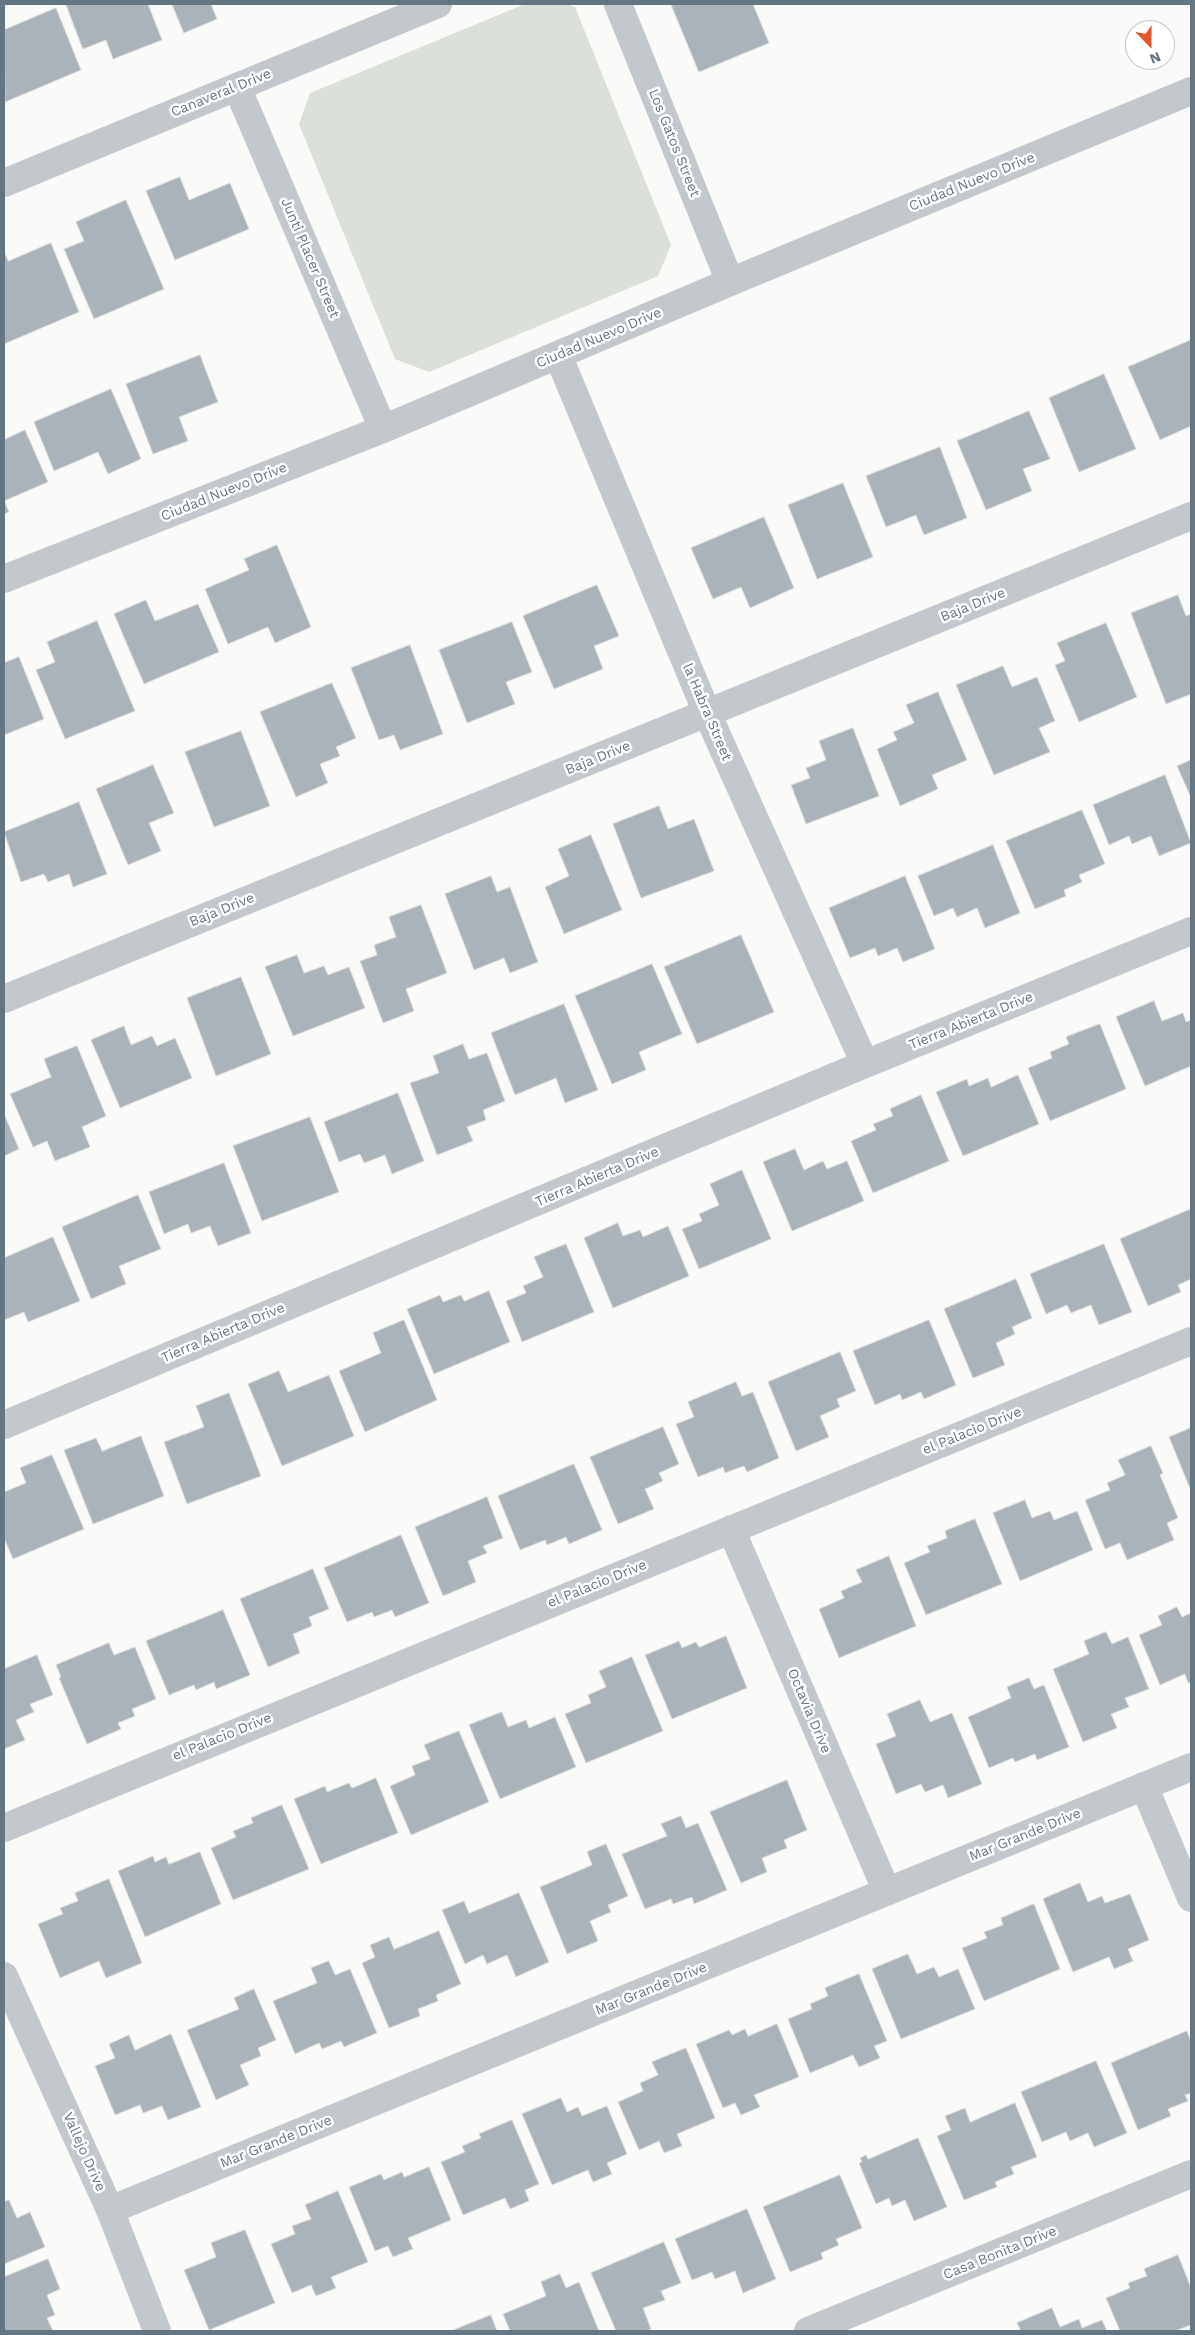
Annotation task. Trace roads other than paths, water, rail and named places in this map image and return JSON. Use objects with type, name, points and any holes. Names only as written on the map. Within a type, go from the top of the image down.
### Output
[{"type":"street","name":"Los Gatos Street","points":[[618,4],[730,282]]},
{"type":"street","name":"Canaveral Drive","points":[[4,183],[422,7]]},
{"type":"street","name":"Junti Placer Street","points":[[237,86],[383,429]]},
{"type":"street","name":"Ciudad Nuevo Drive","points":[[4,579],[383,429],[730,282],[1191,91]]},
{"type":"street","name":"la Habra Street","points":[[558,355],[707,713],[865,1064]]},
{"type":"street","name":"Baja Drive","points":[[4,999],[1191,516]]},
{"type":"street","name":"Tierra Abierta Drive","points":[[4,1425],[865,1064],[1191,931]]},
{"type":"street","name":"el Palacio Drive","points":[[4,1828],[1191,1341]]},
{"type":"street","name":"Octavia Drive","points":[[732,1529],[887,1892]]},
{"type":"street","name":"Mar Grande Drive","points":[[110,2210],[1191,1767]]},
{"type":"street","points":[[1144,1786],[1191,1898]]},
{"type":"street","name":"Vallejo Drive","points":[[4,1976],[110,2210],[157,2331]]},
{"type":"street","name":"Casa Bonita Drive","points":[[808,2331],[1191,2174]]}]
